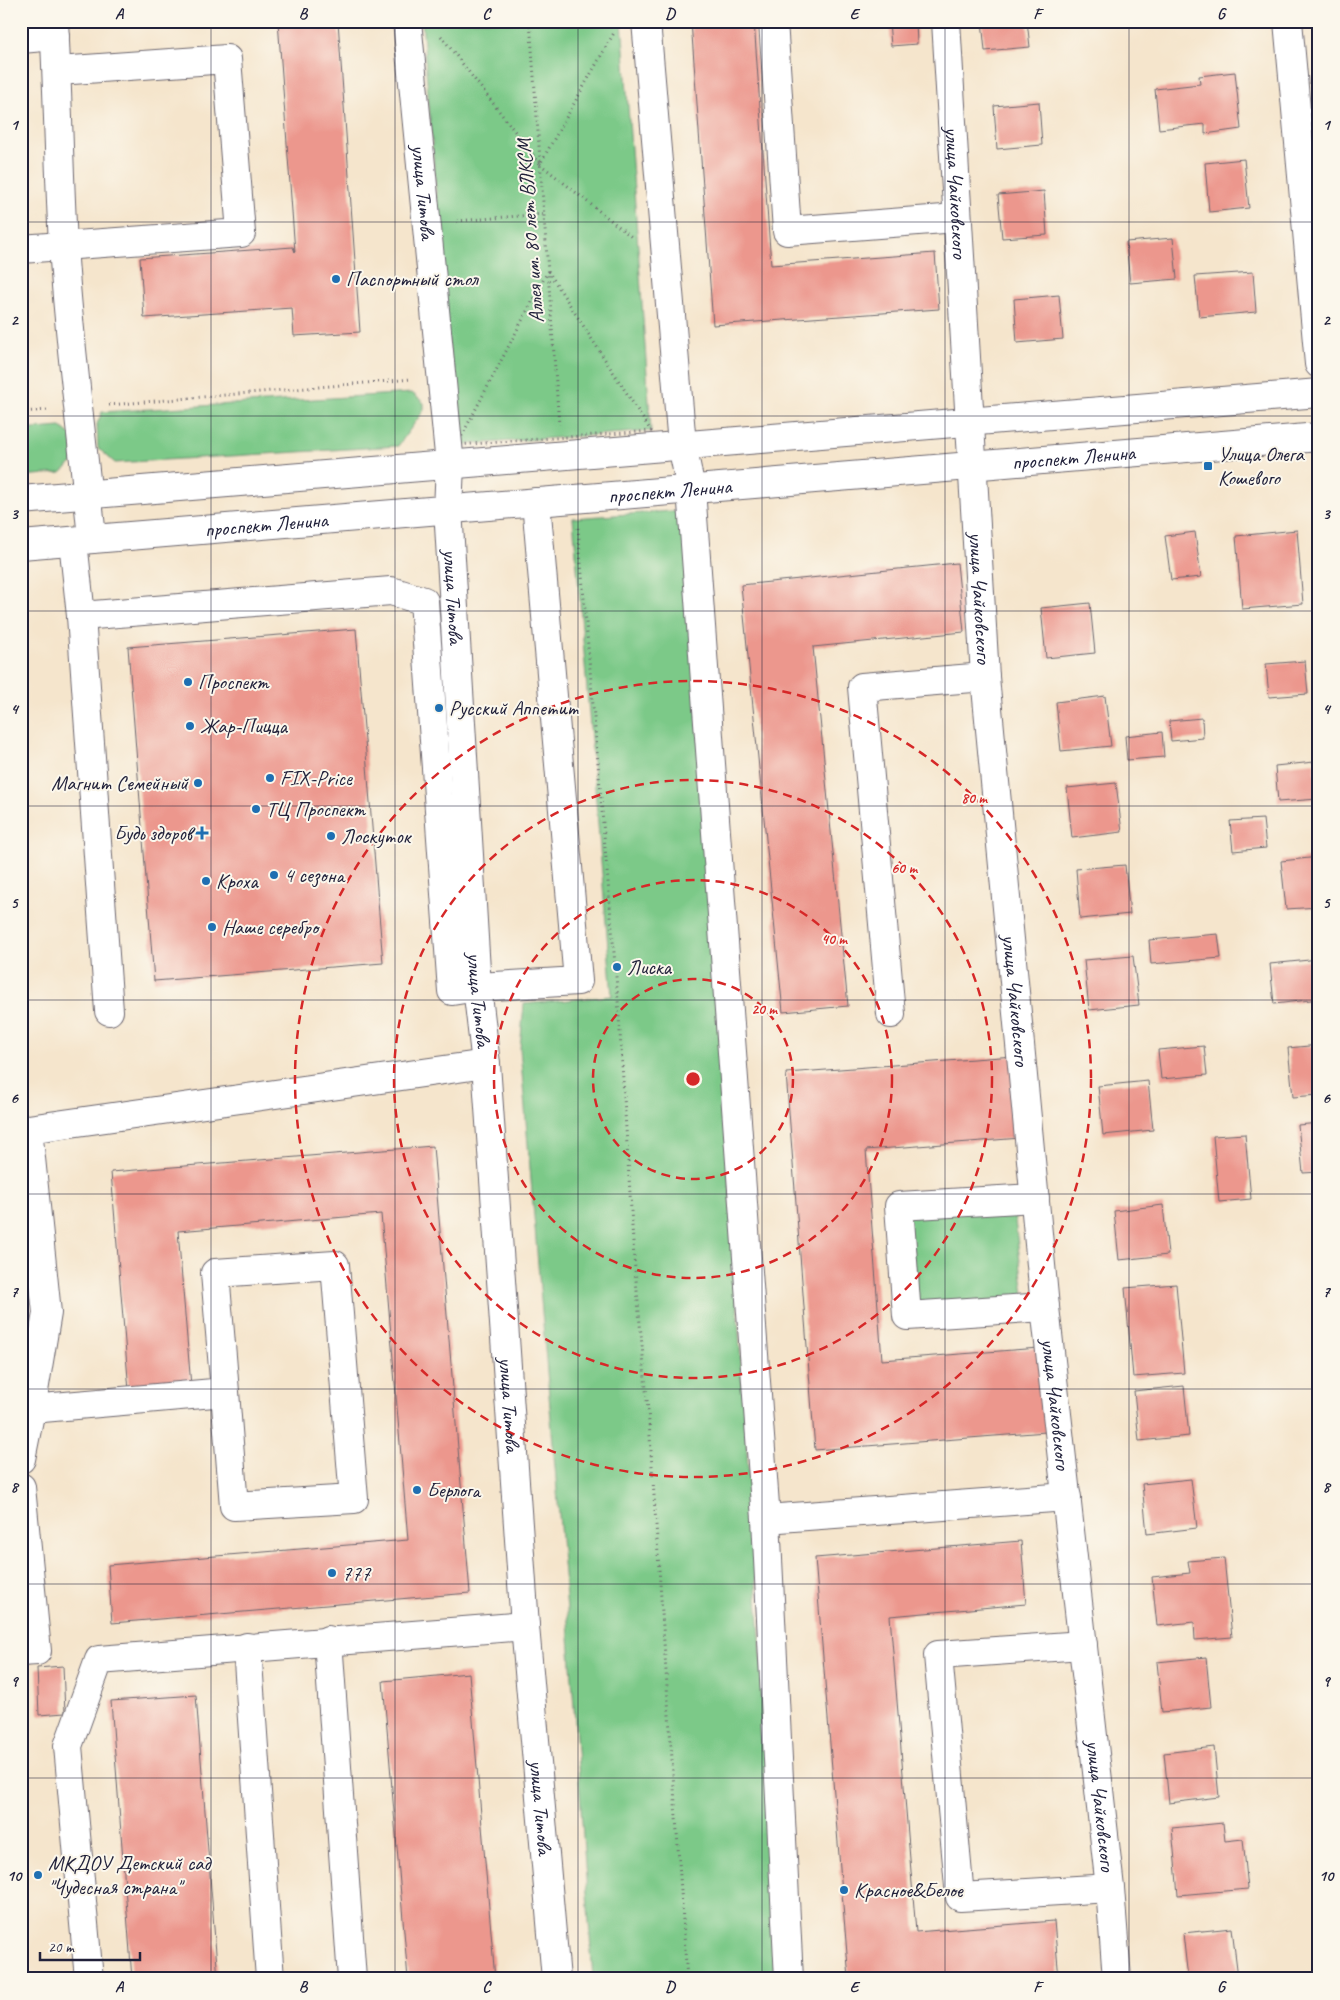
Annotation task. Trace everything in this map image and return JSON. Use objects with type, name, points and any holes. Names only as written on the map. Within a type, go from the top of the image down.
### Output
[{"type":"street","name":"улица Титова","points":[[408,21],[453,455],[448,508],[477,987],[486,1064],[525,1626],[556,1979]]},
{"type":"street","points":[[646,21],[682,445],[691,490],[766,1519],[790,1979]]},
{"type":"street","points":[[772,21],[788,231],[957,218]]},
{"type":"street","name":"улица Чайковского","points":[[946,21],[968,422],[985,677],[1045,1307],[1084,1645],[1110,1888],[1117,1979]]},
{"type":"street","points":[[1288,21],[1319,364]]},
{"type":"street","points":[[21,39],[54,29],[58,71],[63,245],[76,408],[88,494],[82,540],[81,616],[109,1011]]},
{"type":"street","points":[[21,249],[241,233],[227,59],[58,71]]},
{"type":"street","name":"проспект Ленина","points":[[21,500],[453,455],[682,445],[1319,393]]},
{"type":"street","name":"проспект Ленина","points":[[21,545],[1319,437]]},
{"type":"street","points":[[424,601],[452,991],[477,987],[578,981],[536,502]]},
{"type":"street","points":[[81,616],[390,591],[424,601],[453,597]]},
{"type":"street","points":[[891,1014],[862,687],[985,677]]},
{"type":"street","points":[[21,1459],[47,1313],[25,1129],[486,1064]]},
{"type":"street","points":[[1035,1198],[899,1206],[907,1316],[1045,1307]]},
{"type":"street","points":[[335,1265],[354,1498],[234,1506],[225,1392],[215,1273],[335,1265]]},
{"type":"street","points":[[31,1410],[225,1392]]},
{"type":"street","points":[[21,1487],[37,1651],[21,1652]]},
{"type":"street","points":[[766,1519],[1067,1497]]},
{"type":"street","points":[[89,1979],[68,1746],[99,1660],[328,1640],[525,1626]]},
{"type":"street","points":[[328,1640],[352,1979]]},
{"type":"street","points":[[1084,1645],[938,1655],[960,1897],[1110,1888]]},
{"type":"street","points":[[247,1648],[270,1979]]},
{"type":"path","name":"Аллея им. 80 лет ВЛКСМ","points":[[530,21],[560,438]]},
{"type":"path","points":[[435,29],[540,164],[638,242]]},
{"type":"path","points":[[540,164],[615,30]]},
{"type":"path","points":[[448,222],[544,214]]},
{"type":"path","points":[[453,455],[548,271],[651,431]]},
{"type":"path","points":[[21,412],[419,379]]},
{"type":"path","points":[[575,498],[618,1000],[634,1258],[649,1432],[687,1979]]},
{"type":"green space","points":[[422,21],[622,21],[651,431],[457,445]]},
{"type":"green space","points":[[412,393],[424,403],[424,410],[398,446],[115,463],[98,448],[97,424],[102,412]]},
{"type":"green space","points":[[61,427],[72,436],[73,462],[61,473],[21,476],[21,430]]},
{"type":"green space","points":[[671,511],[677,513],[685,524],[752,1528],[785,1979],[593,1979],[568,1622],[520,1049],[524,1004],[612,996],[573,518]]},
{"type":"green space","points":[[1013,1204],[1025,1303],[914,1308],[906,1212]]},
{"type":"building","points":[[278,21],[338,21],[360,332],[294,336],[292,308],[144,318],[140,258],[293,247],[295,252]]},
{"type":"building","points":[[691,21],[754,21],[771,265],[935,253],[939,309],[713,325]]},
{"type":"building","points":[[889,21],[916,21],[917,44],[891,46]]},
{"type":"building","points":[[982,21],[1027,21],[1030,47],[985,51]]},
{"type":"building","points":[[1235,72],[1241,129],[1205,134],[1205,124],[1159,129],[1155,89],[1200,84],[1199,76]]},
{"type":"building","points":[[1039,102],[1042,145],[997,149],[994,106]]},
{"type":"building","points":[[1244,159],[1249,208],[1209,212],[1205,163]]},
{"type":"building","points":[[1044,191],[1047,235],[1002,238],[998,195]]},
{"type":"building","points":[[1173,238],[1177,279],[1130,283],[1126,242]]},
{"type":"building","points":[[1253,272],[1256,312],[1199,317],[1195,276]]},
{"type":"building","points":[[1059,295],[1063,339],[1017,343],[1014,299]]},
{"type":"building","points":[[1297,530],[1303,604],[1242,609],[1236,536]]},
{"type":"building","points":[[1195,532],[1201,577],[1171,580],[1165,536]]},
{"type":"building","points":[[957,563],[964,632],[813,647],[848,1006],[783,1012],[741,585]]},
{"type":"building","points":[[1090,603],[1095,653],[1046,658],[1041,608]]},
{"type":"building","name":"ТЦ Проспект","points":[[356,629],[383,963],[154,981],[128,647]]},
{"type":"building","points":[[1305,661],[1308,694],[1269,697],[1266,664]]},
{"type":"building","points":[[1105,696],[1111,746],[1061,751],[1056,702]]},
{"type":"building","points":[[1202,718],[1203,738],[1171,741],[1169,721]]},
{"type":"building","points":[[1162,732],[1164,757],[1127,760],[1125,736]]},
{"type":"building","points":[[1314,762],[1318,799],[1278,802],[1275,766]]},
{"type":"building","points":[[1116,783],[1122,832],[1072,838],[1067,788]]},
{"type":"building","points":[[1263,819],[1266,848],[1233,851],[1230,821]]},
{"type":"building","points":[[1319,857],[1319,907],[1286,909],[1281,861]]},
{"type":"building","points":[[1125,865],[1130,914],[1080,919],[1076,869]]},
{"type":"building","points":[[1218,934],[1221,958],[1151,964],[1149,940]]},
{"type":"building","points":[[1133,956],[1139,1005],[1089,1010],[1084,960]]},
{"type":"building","points":[[1319,959],[1319,999],[1274,1004],[1270,964]]},
{"type":"building","points":[[1319,1045],[1319,1095],[1293,1097],[1288,1048]]},
{"type":"building","points":[[1204,1046],[1207,1075],[1161,1079],[1158,1050]]},
{"type":"building","points":[[1014,1056],[1021,1138],[866,1150],[882,1360],[1039,1348],[1046,1432],[815,1450],[786,1073]]},
{"type":"building","points":[[1148,1081],[1153,1130],[1103,1135],[1098,1086]]},
{"type":"building","points":[[1319,1123],[1319,1172],[1303,1173],[1298,1125]]},
{"type":"building","points":[[1245,1134],[1251,1199],[1219,1202],[1213,1136]]},
{"type":"building","points":[[433,1146],[470,1593],[112,1623],[108,1565],[408,1540],[381,1214],[178,1231],[191,1386],[129,1391],[111,1172]]},
{"type":"building","points":[[1163,1205],[1168,1255],[1119,1260],[1114,1211]]},
{"type":"building","points":[[1319,1228],[1319,1261],[1317,1261],[1314,1229]]},
{"type":"building","points":[[1176,1284],[1184,1373],[1133,1377],[1125,1288]]},
{"type":"building","points":[[1184,1386],[1189,1436],[1139,1441],[1134,1391]]},
{"type":"building","points":[[1191,1479],[1197,1528],[1147,1534],[1142,1484]]},
{"type":"building","points":[[1021,1541],[1026,1604],[890,1616],[916,1932],[1054,1921],[1059,1979],[849,1979],[815,1558]]},
{"type":"building","points":[[1224,1558],[1232,1637],[1195,1640],[1194,1622],[1157,1626],[1152,1577],[1190,1573],[1188,1561]]},
{"type":"building","points":[[1206,1657],[1211,1707],[1162,1712],[1157,1662]]},
{"type":"building","points":[[63,1666],[65,1713],[39,1715],[37,1668]]},
{"type":"building","points":[[469,1673],[495,1979],[408,1979],[383,1681]]},
{"type":"building","points":[[196,1695],[218,1979],[132,1979],[111,1701]]},
{"type":"building","points":[[1214,1747],[1219,1797],[1169,1803],[1164,1753]]},
{"type":"building","points":[[1223,1823],[1225,1841],[1243,1839],[1248,1889],[1178,1895],[1172,1828]]},
{"type":"building","points":[[1232,1928],[1238,1977],[1188,1979],[1183,1933]]},
{"type":"place","name":"Паспортный стол","points":[[336,279]]},
{"type":"place","name":"Улица Олега Кошевого","points":[[1208,466]]},
{"type":"place","name":"Проспект","points":[[188,682]]},
{"type":"place","name":"Русский Аппетит","points":[[439,708]]},
{"type":"place","name":"Жар-Пицца","points":[[190,726]]},
{"type":"place","name":"FIX-Price","points":[[270,778]]},
{"type":"place","name":"Магнит Семейный","points":[[198,783]]},
{"type":"place","name":"ТЦ Проспект","points":[[256,809]]},
{"type":"place","name":"Будь здоров","points":[[202,833]]},
{"type":"place","name":"Лоскуток","points":[[331,836]]},
{"type":"place","name":"4 сезона","points":[[274,875]]},
{"type":"place","name":"Кроха","points":[[206,881]]},
{"type":"place","name":"Наше серебро","points":[[212,927]]},
{"type":"place","name":"Лиска","points":[[617,967]]},
{"type":"place","name":"Берлога","points":[[417,1490]]},
{"type":"place","name":"777","points":[[332,1573]]},
{"type":"place","name":"МКДОУ Детский сад \"Чудесная страна\"","points":[[38,1875]]},
{"type":"place","name":"Красное&Белое","points":[[844,1890]]}]
